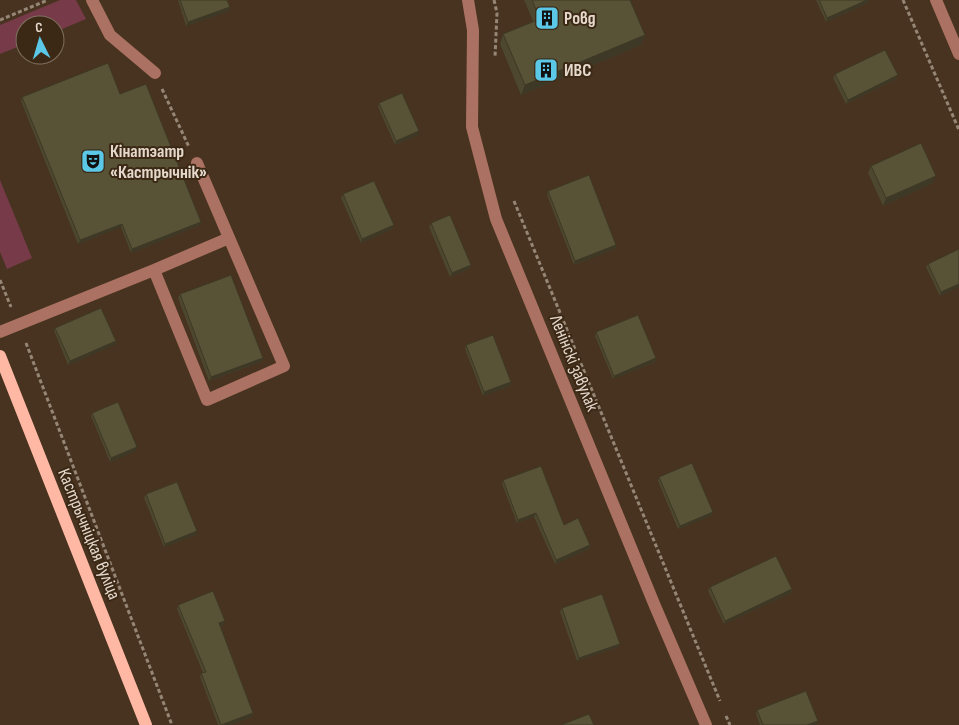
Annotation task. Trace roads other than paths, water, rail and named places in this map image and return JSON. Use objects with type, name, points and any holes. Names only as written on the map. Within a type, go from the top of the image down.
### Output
[{"type":"main road","name":"Кастрычніцкая вуліца","points":[[0,356],[146,725]]},
{"type":"street","points":[[92,0],[110,35],[154,73]]},
{"type":"street","name":"Ленінскі завулак","points":[[468,0],[473,30],[472,127],[496,219],[654,606],[706,725]]},
{"type":"street","points":[[936,0],[959,54]]},
{"type":"street","points":[[154,270],[207,400],[284,366],[197,163]]},
{"type":"street","points":[[0,332],[229,238]]},
{"type":"place","name":"Ровд","points":[[547,18]]},
{"type":"place","name":"ИВС","points":[[546,70]]},
{"type":"place","name":"Кінатэатр «Кастрычнік»","points":[[93,161]]}]
